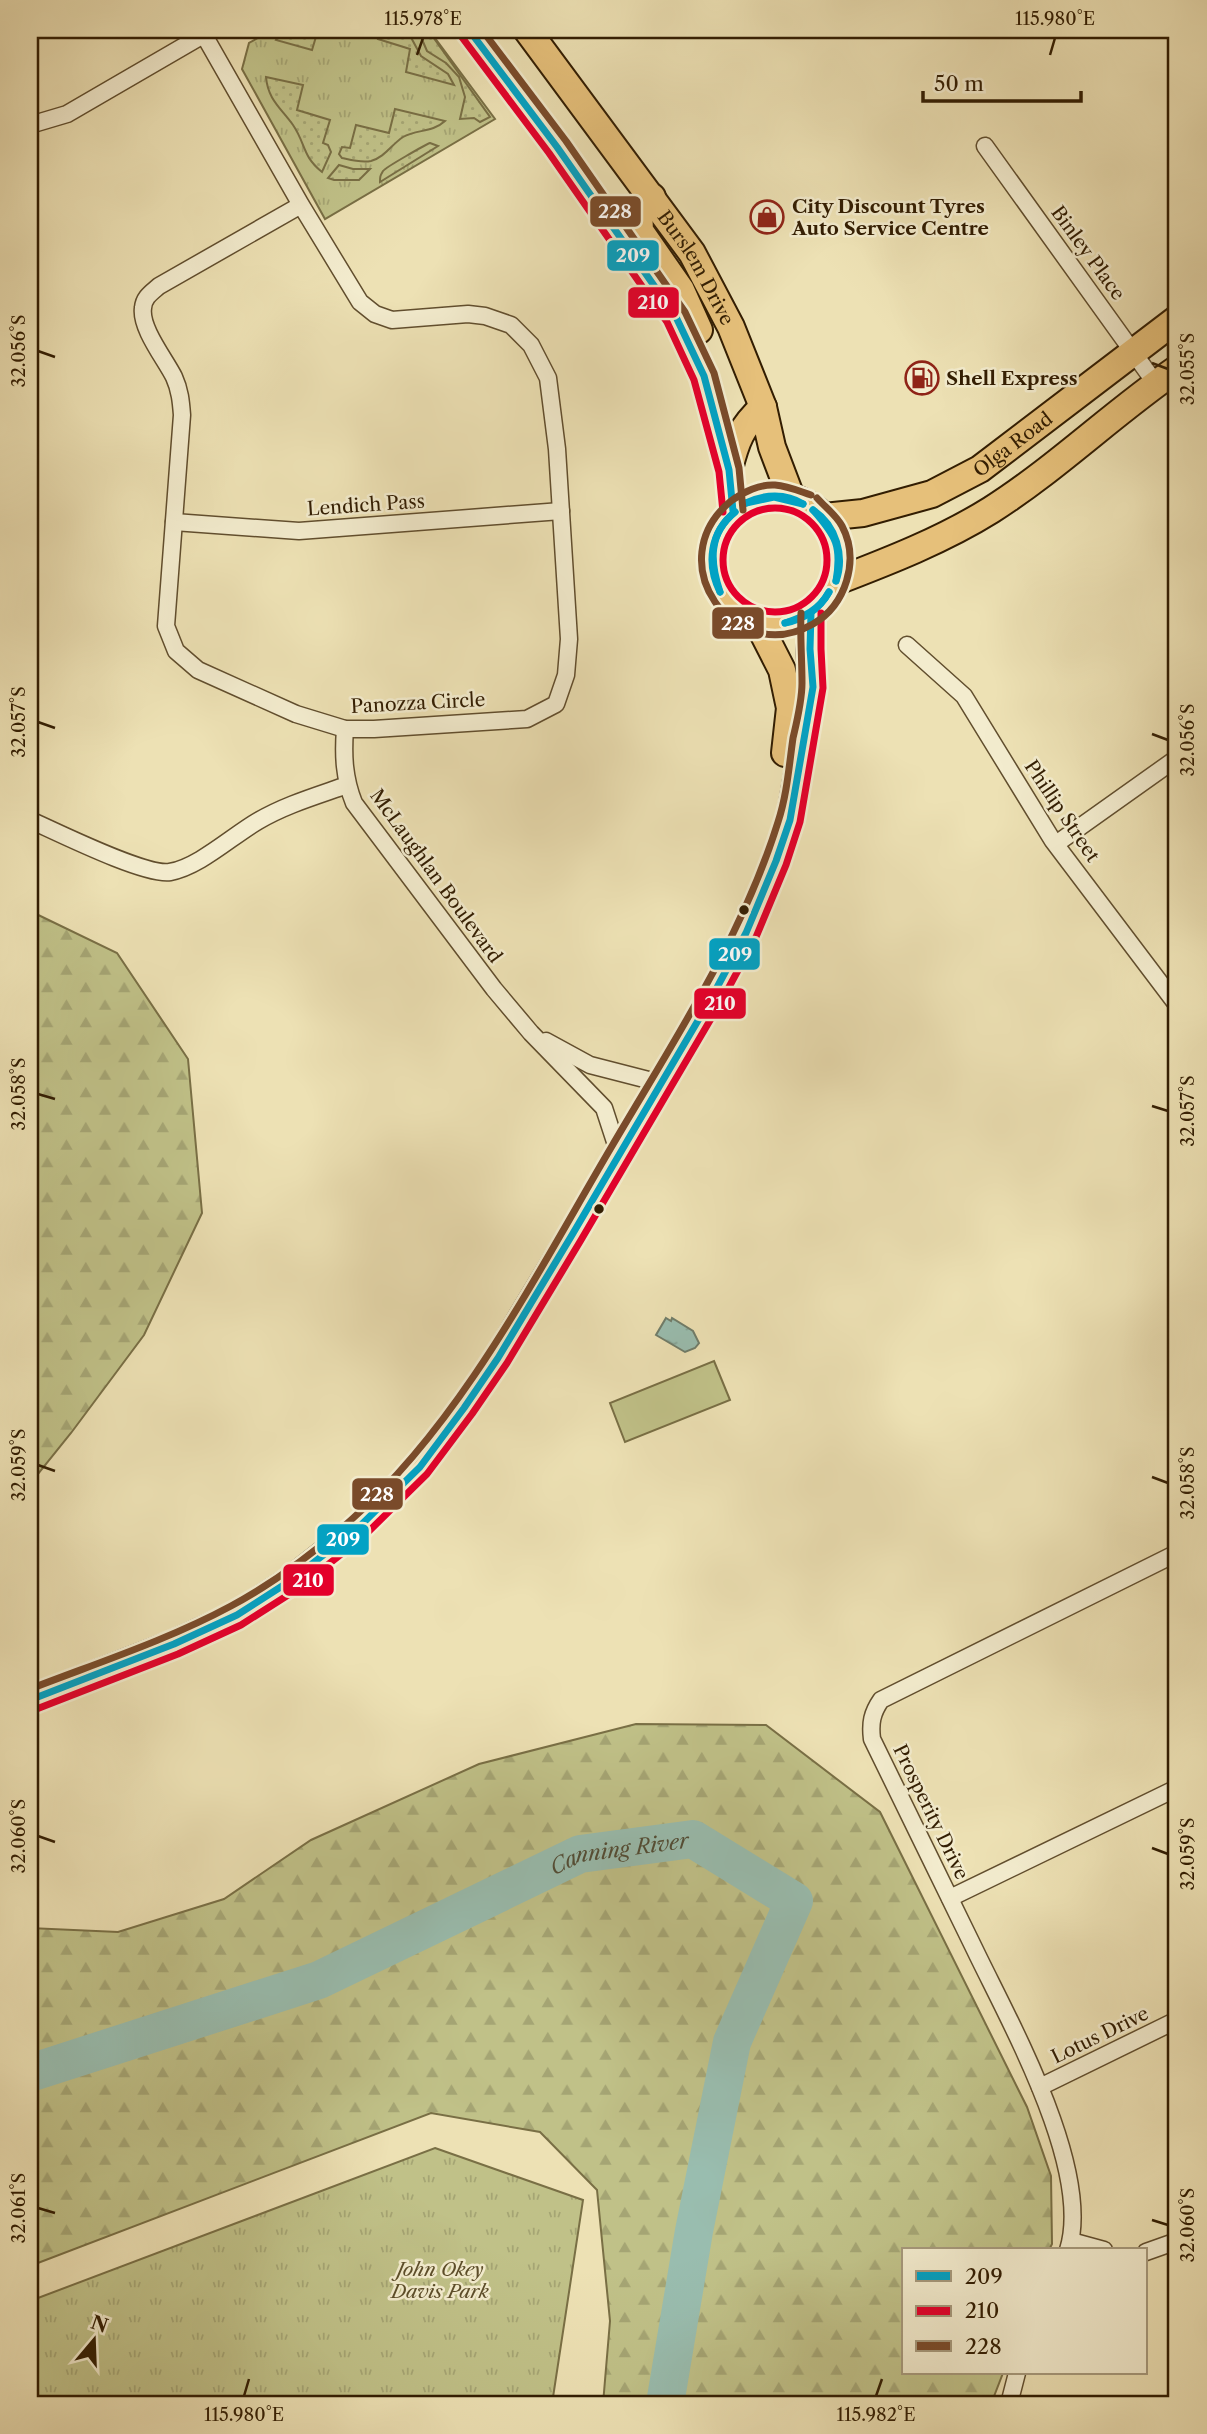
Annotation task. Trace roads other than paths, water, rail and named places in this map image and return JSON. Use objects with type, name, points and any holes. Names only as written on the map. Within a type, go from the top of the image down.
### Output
[{"type":"main road","points":[[469,30],[557,147],[676,317],[704,376]]},
{"type":"main road","name":"Burslem Drive","points":[[527,30],[692,253],[731,327],[763,407],[772,447],[791,497]]},
{"type":"main road","points":[[652,197],[639,209],[640,232],[681,290],[700,334],[704,376],[729,470],[733,511]]},
{"type":"main road","name":"Olga Road","points":[[824,517],[887,508],[932,494],[981,469],[1177,319]]},
{"type":"main road","points":[[837,581],[948,535],[992,509],[1090,437],[1166,376]]},
{"type":"main road","points":[[729,470],[736,440],[749,419],[763,407]]},
{"type":"main road","points":[[957,481],[964,489],[990,490],[1090,437]]},
{"type":"main road","points":[[770,495],[791,497],[809,505],[824,517],[834,532],[840,565],[837,581],[822,605],[811,614],[794,621],[775,624],[757,621],[739,613],[725,599],[715,582],[711,563],[713,544],[720,526],[733,511],[750,500],[770,495]]},
{"type":"main road","points":[[30,1700],[174,1644],[237,1615],[290,1581],[358,1528],[420,1467],[464,1408],[498,1359],[713,995],[746,933],[790,820],[813,687],[811,614]]},
{"type":"main road","points":[[757,621],[782,670],[790,708],[783,768],[790,820]]},
{"type":"street","points":[[30,125],[67,114],[208,32]]},
{"type":"street","name":"Panozza Circle","points":[[208,32],[300,205],[360,302],[375,314],[392,320],[468,314],[511,325],[531,345],[548,378],[557,449],[569,639],[566,675],[556,704],[527,719],[345,729],[296,714],[198,670],[176,651],[166,625],[182,415],[181,397],[176,380],[145,325],[142,310],[145,298],[159,286],[300,205]]},
{"type":"street","name":"Binley Place","points":[[985,146],[1133,352],[1166,376]]},
{"type":"street","name":"Lendich Pass","points":[[174,522],[299,531],[561,511]]},
{"type":"street","name":"Phillip Street","points":[[907,645],[964,696],[1056,844],[1177,1005]]},
{"type":"street","name":"McLaughlan Boulevard","points":[[345,729],[344,770],[354,803],[494,989],[531,1033],[604,1108],[619,1154]]},
{"type":"street","points":[[1056,844],[1177,758]]},
{"type":"street","points":[[30,820],[138,867],[169,872],[201,859],[286,806],[347,785]]},
{"type":"street","name":"McLaughlan Boulevard","points":[[531,1033],[590,1065],[660,1083]]},
{"type":"street","name":"Prosperity Drive","points":[[1070,2246],[1070,2184],[1040,2087],[872,1739],[870,1725],[881,1700],[1177,1553]]},
{"type":"street","points":[[950,1898],[1177,1788]]},
{"type":"street","name":"Lotus Drive","points":[[1040,2087],[1177,2020]]},
{"type":"street","points":[[1148,2251],[1177,2241]]},
{"type":"street","points":[[1009,2404],[1017,2374]]},
{"type":"water","points":[[666,1318],[671,1321],[672,1318],[693,1331],[699,1343],[695,1348],[685,1352],[656,1335]]},
{"type":"waterway","name":"Canning River","points":[[30,2073],[319,1980],[580,1854],[693,1839],[794,1901],[732,2042],[694,2231],[665,2404]]},
{"type":"place","name":"City Discount Tyres Auto Service Centre","points":[[767,217]]},
{"type":"place","name":"Shell Express","points":[[922,378]]},
{"type":"park label","name":"John Okey Davis Park","points":[[440,2280]]}]
